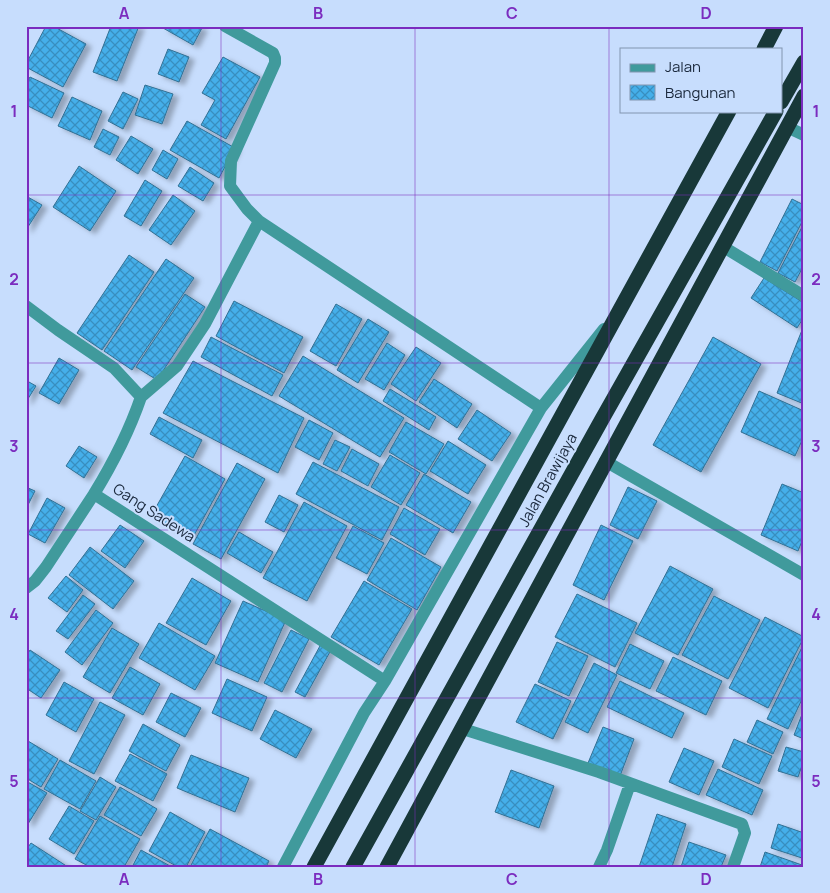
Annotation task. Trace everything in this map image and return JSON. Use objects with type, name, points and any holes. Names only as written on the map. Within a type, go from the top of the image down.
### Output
[{"type":"highway","points":[[765,48],[776,26]]},
{"type":"highway","points":[[782,100],[804,62]]},
{"type":"highway","points":[[387,867],[804,96]]},
{"type":"highway","name":"Jalan Brawijaya","points":[[314,867],[728,112]]},
{"type":"highway","name":"Jalan Brawijaya","points":[[353,867],[601,420],[775,112]]},
{"type":"street","points":[[225,26],[273,53],[275,58],[230,161],[230,186],[247,209],[259,221],[541,408]]},
{"type":"street","points":[[787,127],[804,135]]},
{"type":"street","points":[[26,306],[114,368],[141,397],[177,366],[182,359],[205,324],[259,221]]},
{"type":"street","points":[[722,246],[804,296]]},
{"type":"street","points":[[283,867],[364,713],[385,681],[541,408],[620,309]]},
{"type":"street","name":"Gang Sadewa","points":[[141,397],[130,429],[116,458],[94,494],[385,681]]},
{"type":"street","points":[[605,461],[804,575]]},
{"type":"street","points":[[26,588],[35,581],[46,567],[94,494]]},
{"type":"street","points":[[463,729],[599,772],[742,824],[745,833],[733,867]]},
{"type":"street","points":[[599,867],[607,850],[630,784]]},
{"type":"building","points":[[46,26],[53,26],[86,44],[63,87],[26,67]]},
{"type":"building","points":[[111,26],[139,26],[117,81],[93,72]]},
{"type":"building","points":[[164,26],[198,26],[202,28],[193,45],[163,28]]},
{"type":"building","points":[[168,49],[189,57],[179,82],[158,74]]},
{"type":"building","points":[[223,57],[260,77],[226,139],[201,125],[215,100],[202,93]]},
{"type":"building","points":[[30,77],[64,93],[52,118],[26,105],[26,83]]},
{"type":"building","points":[[145,85],[173,94],[162,124],[135,115]]},
{"type":"building","points":[[123,92],[138,99],[123,129],[108,121]]},
{"type":"building","points":[[72,97],[102,111],[90,140],[58,126]]},
{"type":"building","points":[[187,121],[235,148],[219,178],[170,150]]},
{"type":"building","points":[[103,129],[119,137],[110,155],[94,147]]},
{"type":"building","points":[[131,136],[153,149],[138,174],[116,160]]},
{"type":"building","points":[[163,150],[178,159],[167,179],[152,170]]},
{"type":"building","points":[[79,166],[116,191],[90,231],[53,207]]},
{"type":"building","points":[[190,167],[214,183],[203,201],[178,186]]},
{"type":"building","points":[[145,180],[162,191],[141,226],[124,216]]},
{"type":"building","points":[[173,195],[195,211],[171,245],[149,230]]},
{"type":"building","points":[[26,196],[42,205],[26,230]]},
{"type":"building","points":[[792,199],[804,205],[804,218],[777,271],[760,262]]},
{"type":"building","points":[[804,223],[804,265],[795,282],[778,273]]},
{"type":"building","points":[[129,255],[154,272],[102,350],[77,333]]},
{"type":"building","points":[[166,259],[194,278],[132,370],[104,351]]},
{"type":"building","points":[[764,278],[804,303],[804,317],[797,328],[751,298]]},
{"type":"building","points":[[185,294],[205,307],[157,380],[136,367]]},
{"type":"building","points":[[234,301],[303,337],[284,373],[216,336]]},
{"type":"building","points":[[336,304],[362,319],[336,366],[310,351]]},
{"type":"building","points":[[368,319],[389,332],[358,383],[337,370]]},
{"type":"building","points":[[804,325],[804,404],[777,393]]},
{"type":"building","points":[[211,337],[283,375],[272,396],[201,357]]},
{"type":"building","points":[[713,337],[761,364],[701,472],[653,445]]},
{"type":"building","points":[[387,343],[405,355],[384,390],[365,379]]},
{"type":"building","points":[[416,347],[441,363],[416,401],[391,384]]},
{"type":"building","points":[[303,356],[404,418],[380,457],[279,396]]},
{"type":"building","points":[[59,358],[79,370],[59,404],[39,393]]},
{"type":"building","points":[[193,361],[304,418],[278,473],[163,413]]},
{"type":"building","points":[[434,379],[472,404],[457,428],[419,402]]},
{"type":"building","points":[[29,382],[36,386],[26,402],[26,386]]},
{"type":"building","points":[[390,389],[436,417],[429,430],[383,401]]},
{"type":"building","points":[[759,391],[804,411],[804,436],[795,456],[741,432]]},
{"type":"building","points":[[477,410],[511,433],[492,461],[458,439]]},
{"type":"building","points":[[159,417],[202,440],[193,458],[150,434]]},
{"type":"building","points":[[309,420],[333,433],[319,460],[295,447]]},
{"type":"building","points":[[406,422],[444,444],[426,474],[389,452]]},
{"type":"building","points":[[335,440],[350,447],[337,471],[323,464]]},
{"type":"building","points":[[448,441],[486,465],[468,494],[430,471]]},
{"type":"building","points":[[79,446],[97,457],[84,478],[66,466]]},
{"type":"building","points":[[352,449],[379,464],[368,486],[341,471]]},
{"type":"building","points":[[390,455],[420,473],[401,505],[371,487]]},
{"type":"building","points":[[185,456],[225,479],[192,539],[151,516]]},
{"type":"building","points":[[313,462],[399,507],[382,540],[296,494]]},
{"type":"building","points":[[237,463],[265,479],[221,559],[193,544]]},
{"type":"building","points":[[424,474],[471,502],[453,533],[406,505]]},
{"type":"building","points":[[782,484],[804,493],[804,536],[798,551],[761,535]]},
{"type":"building","points":[[26,487],[35,491],[26,509]]},
{"type":"building","points":[[628,487],[657,501],[638,539],[610,525]]},
{"type":"building","points":[[279,495],[298,505],[284,532],[265,522]]},
{"type":"building","points":[[47,498],[65,508],[45,543],[28,534]]},
{"type":"building","points":[[304,502],[347,526],[307,601],[263,578]]},
{"type":"building","points":[[404,508],[440,529],[425,555],[390,534]]},
{"type":"building","points":[[120,525],[144,541],[125,568],[101,551]]},
{"type":"building","points":[[601,525],[633,541],[604,600],[573,585]]},
{"type":"building","points":[[353,526],[384,543],[367,574],[336,558]]},
{"type":"building","points":[[239,532],[273,552],[261,573],[227,553]]},
{"type":"building","points":[[391,538],[441,567],[417,610],[367,580]]},
{"type":"building","points":[[90,547],[134,581],[113,609],[69,575]]},
{"type":"building","points":[[670,566],[713,589],[678,655],[635,633]]},
{"type":"building","points":[[66,576],[83,590],[67,612],[48,598]]},
{"type":"building","points":[[192,578],[231,601],[206,645],[166,623]]},
{"type":"building","points":[[364,581],[412,609],[379,665],[331,637]]},
{"type":"building","points":[[577,594],[637,623],[615,667],[555,637]]},
{"type":"building","points":[[83,595],[95,604],[68,639],[56,631]]},
{"type":"building","points":[[714,596],[760,620],[728,679],[682,655]]},
{"type":"building","points":[[243,601],[286,620],[258,682],[215,663]]},
{"type":"building","points":[[96,610],[113,623],[82,665],[65,652]]},
{"type":"building","points":[[765,617],[804,637],[768,708],[729,688]]},
{"type":"building","points":[[159,623],[215,656],[195,690],[139,658]]},
{"type":"building","points":[[112,628],[139,644],[110,693],[83,677]]},
{"type":"building","points":[[291,630],[309,639],[282,692],[264,683]]},
{"type":"building","points":[[557,642],[588,656],[569,696],[538,682]]},
{"type":"building","points":[[804,643],[804,695],[788,729],[767,719]]},
{"type":"building","points":[[321,644],[331,650],[305,697],[295,692]]},
{"type":"building","points":[[630,644],[664,661],[650,689],[616,673]]},
{"type":"building","points":[[30,650],[60,670],[41,698],[26,688],[26,656]]},
{"type":"building","points":[[673,657],[722,681],[706,715],[656,691]]},
{"type":"building","points":[[594,663],[617,675],[588,733],[565,722]]},
{"type":"building","points":[[130,667],[160,684],[143,715],[112,698]]},
{"type":"building","points":[[227,679],[267,697],[252,731],[212,713]]},
{"type":"building","points":[[620,681],[684,713],[672,738],[607,707]]},
{"type":"building","points":[[64,682],[94,699],[76,732],[46,715]]},
{"type":"building","points":[[535,684],[571,701],[553,739],[516,722]]},
{"type":"building","points":[[171,693],[201,708],[185,737],[156,722]]},
{"type":"building","points":[[100,702],[125,715],[94,774],[69,761]]},
{"type":"building","points":[[804,709],[804,739],[794,735]]},
{"type":"building","points":[[275,710],[312,729],[296,758],[260,739]]},
{"type":"building","points":[[757,720],[783,732],[773,754],[747,742]]},
{"type":"building","points":[[143,724],[180,745],[166,771],[129,751]]},
{"type":"building","points":[[603,727],[634,739],[620,776],[588,763]]},
{"type":"building","points":[[734,739],[772,756],[759,784],[722,767]]},
{"type":"building","points":[[28,741],[58,759],[41,787],[26,778]]},
{"type":"building","points":[[786,747],[804,752],[804,760],[798,777],[778,771]]},
{"type":"building","points":[[684,748],[714,761],[699,795],[669,782]]},
{"type":"building","points":[[130,754],[167,774],[153,801],[115,781]]},
{"type":"building","points":[[191,755],[249,778],[235,812],[177,788]]},
{"type":"building","points":[[60,760],[96,781],[80,809],[44,789]]},
{"type":"building","points":[[718,769],[763,790],[752,815],[706,795]]},
{"type":"building","points":[[511,770],[554,786],[539,828],[495,812]]},
{"type":"building","points":[[100,777],[116,787],[96,820],[80,811]]},
{"type":"building","points":[[26,781],[47,793],[28,824],[26,822]]},
{"type":"building","points":[[120,787],[157,809],[141,836],[104,815]]},
{"type":"building","points":[[69,806],[94,821],[74,854],[49,839]]},
{"type":"building","points":[[170,812],[205,832],[186,867],[178,867],[149,851]]},
{"type":"building","points":[[657,814],[686,824],[672,867],[639,867]]},
{"type":"building","points":[[100,816],[140,839],[124,867],[90,867],[75,859]]},
{"type":"building","points":[[778,824],[804,833],[802,858],[771,848]]},
{"type":"building","points":[[210,829],[269,861],[266,867],[190,867]]},
{"type":"building","points":[[689,842],[726,855],[721,867],[681,867]]},
{"type":"building","points":[[31,843],[68,867],[26,867],[26,850]]},
{"type":"building","points":[[141,850],[172,867],[132,867]]},
{"type":"building","points":[[765,852],[802,865],[802,867],[760,867]]}]
